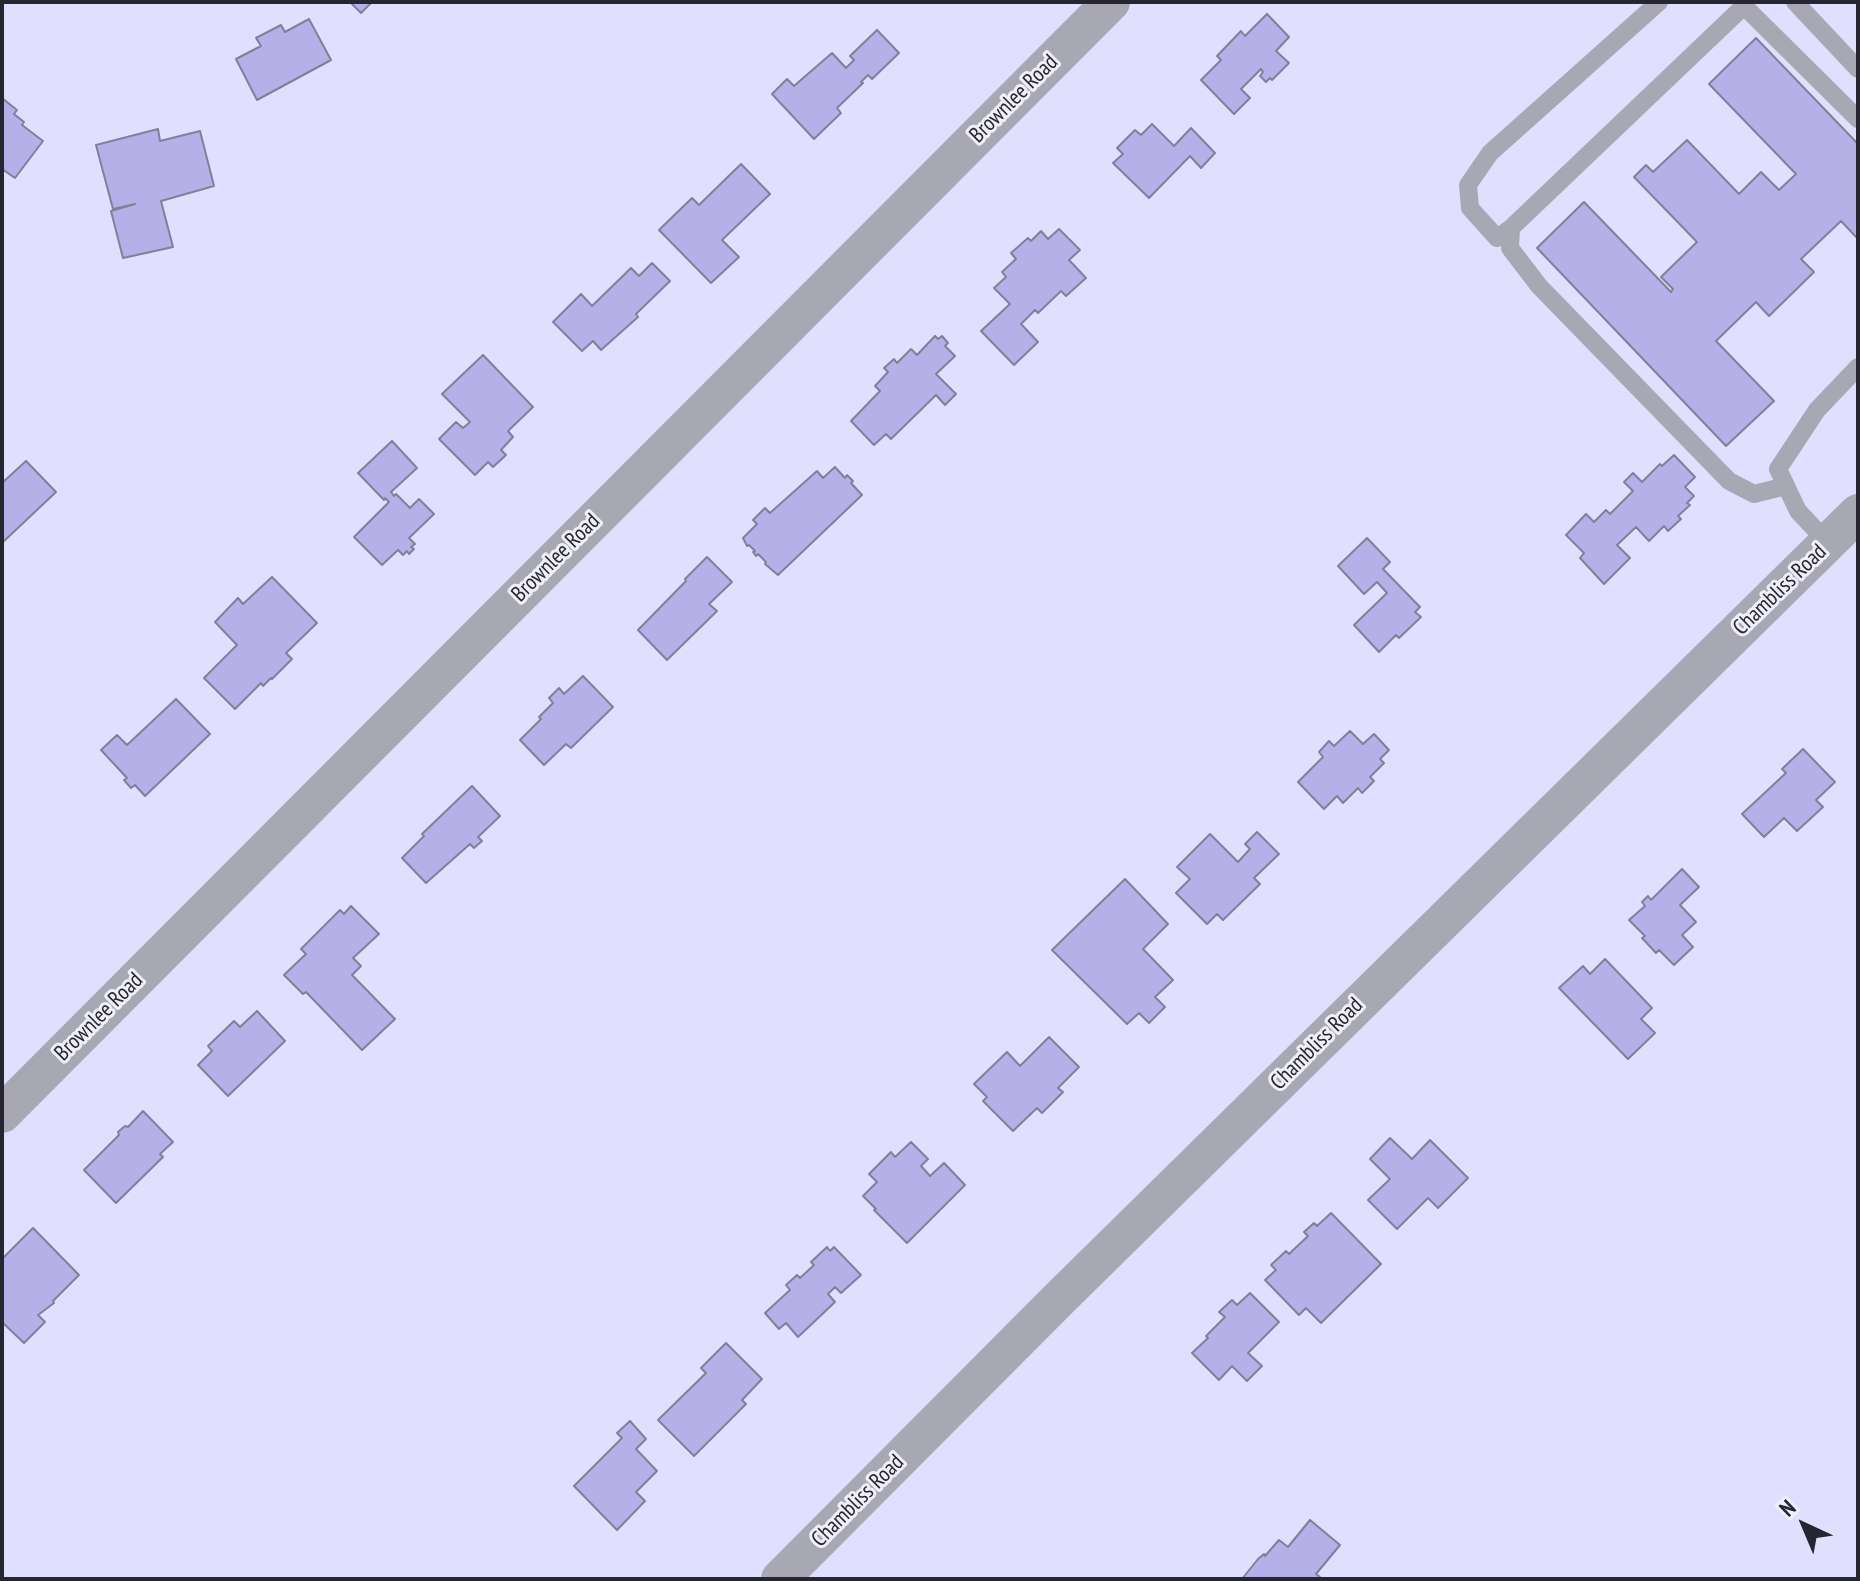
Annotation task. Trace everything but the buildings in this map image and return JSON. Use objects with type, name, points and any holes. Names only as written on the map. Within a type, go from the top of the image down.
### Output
[{"type":"street","name":"Brownlee Road","points":[[2,1114],[1111,2]]},
{"type":"street","name":"Chambliss Road","points":[[780,1579],[1072,1286],[1858,513]]},
{"type":"lane","points":[[1659,2],[1490,153],[1468,185],[1470,208],[1497,238],[1511,228],[1742,4],[1858,119]]},
{"type":"lane","points":[[1795,2],[1858,69]]},
{"type":"lane","points":[[1511,228],[1510,248],[1539,286],[1729,481],[1754,494],[1786,486]]},
{"type":"lane","points":[[1828,543],[1798,511],[1778,469],[1817,410],[1858,367]]}]
